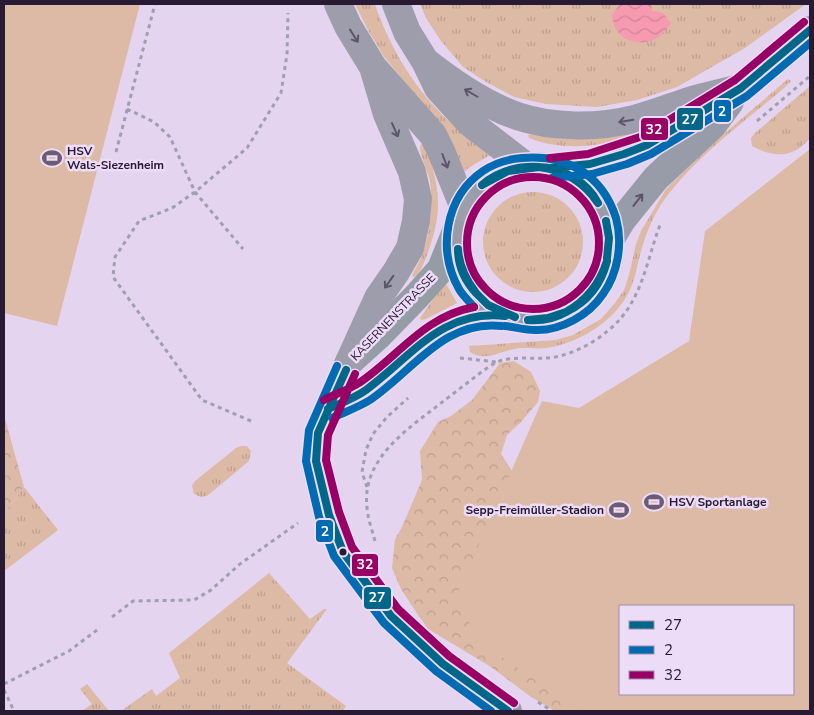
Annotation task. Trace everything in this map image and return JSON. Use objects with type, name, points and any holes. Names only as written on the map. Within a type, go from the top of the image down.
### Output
[{"type":"highway","points":[[338,4],[348,26],[373,67],[433,136],[441,151],[460,219]]},
{"type":"highway","points":[[396,4],[407,32],[425,61],[438,88],[455,108],[470,122],[538,167]]},
{"type":"highway","points":[[425,61],[453,83],[517,116],[565,126],[602,125],[634,119],[740,88]]},
{"type":"highway","points":[[349,362],[378,298],[410,248],[416,221],[418,199],[412,172],[388,114],[373,67]]},
{"type":"main road","name":"KASERNENSTRASSE","points":[[538,167],[574,178],[592,194],[604,215],[610,240],[608,258],[602,276],[592,292],[578,306],[561,315],[543,320],[524,320],[506,316],[483,302],[465,281],[456,256],[460,219],[475,192],[489,179],[513,168],[590,164],[647,145],[740,88],[810,30]]},
{"type":"main road","name":"KASERNENSTRASSE","points":[[610,240],[622,220],[656,178],[713,125],[740,88]]},
{"type":"street","name":"KASERNENSTRASSE","points":[[328,409],[349,362],[386,329],[441,268],[460,219]]},
{"type":"street","name":"KASERNENSTRASSE","points":[[328,409],[363,392],[422,343],[450,325],[472,317],[506,316]]},
{"type":"street","points":[[328,409],[318,432],[316,461],[330,514],[343,552],[391,616],[443,664],[508,711]]},
{"type":"path","points":[[116,152],[155,4]]},
{"type":"path","points":[[251,421],[202,400],[113,277],[115,257],[139,221],[172,208],[195,192],[247,148],[281,93],[287,54],[288,13]]},
{"type":"path","points":[[754,122],[810,76]]},
{"type":"path","points":[[127,109],[154,122],[170,137],[195,192],[243,249]]},
{"type":"path","points":[[455,359],[462,357],[497,362],[519,358],[547,358],[571,353],[591,342],[610,329],[626,311],[638,293],[653,244],[664,218]]},
{"type":"path","points":[[375,542],[367,507],[368,488],[374,470],[386,449],[408,428],[497,362]]},
{"type":"path","points":[[368,488],[362,472],[366,450],[373,434],[387,417],[414,392]]},
{"type":"path","points":[[112,617],[133,601],[194,600],[211,590],[240,564],[295,524],[330,514],[367,507]]},
{"type":"path","points":[[4,684],[69,651],[97,630]]},
{"type":"path","points":[[4,690],[14,711]]},
{"type":"path","points":[[536,700],[552,711]]},
{"type":"green space","name":"HSV Wals-Siezenheim","points":[[4,4],[140,4],[57,326],[4,313]]},
{"type":"green space","points":[[355,4],[375,4],[396,53],[426,97],[460,132],[490,155],[459,176],[429,113],[383,55]]},
{"type":"green space","points":[[420,4],[806,4],[745,48],[677,87],[637,100],[597,107],[546,104],[514,97],[486,82],[463,67],[441,41],[426,18]]},
{"type":"green space","points":[[788,79],[791,81],[783,89],[710,150],[665,198],[648,230],[632,285],[626,297],[609,318],[586,334],[560,345],[547,348],[514,349],[489,356],[476,355],[470,352],[469,346],[556,340],[573,335],[601,319],[624,290],[641,231],[666,189],[705,150]]},
{"type":"green space","points":[[810,86],[810,139],[796,150],[784,154],[767,153],[752,146],[751,138],[755,133]]},
{"type":"green space","points":[[638,132],[640,135],[627,139],[584,146],[556,145],[529,138],[528,135],[583,139]]},
{"type":"green space","points":[[421,144],[425,146],[434,175],[437,188],[438,213],[427,255],[414,278],[412,275],[423,253],[431,218],[430,181],[422,156]]},
{"type":"green space","name":"HSV Sportanlage","points":[[810,149],[810,711],[579,711],[479,641],[456,597],[542,401],[579,408],[689,341],[705,231]]},
{"type":"green space","points":[[533,192],[543,193],[561,200],[575,214],[582,232],[582,252],[575,270],[561,284],[543,291],[533,292],[523,291],[505,284],[491,270],[484,252],[483,242],[484,232],[491,214],[505,200],[523,193]]},
{"type":"green space","points":[[445,282],[457,303],[421,320],[420,318]]},
{"type":"green space","points":[[514,361],[531,372],[540,391],[538,402],[507,435],[501,454],[514,474],[608,711],[555,711],[531,697],[491,667],[428,629],[401,589],[392,568],[395,539],[422,480],[420,451],[438,422],[451,416],[472,400],[500,363]]},
{"type":"green space","points":[[4,415],[24,487],[4,514]]},
{"type":"green space","points":[[241,446],[247,446],[251,451],[249,461],[207,496],[201,497],[194,494],[192,486],[195,481]]},
{"type":"green space","points":[[24,487],[58,530],[4,571],[4,514]]},
{"type":"green space","points":[[269,573],[310,619],[324,609],[327,609],[287,663],[346,706],[343,711],[121,711],[152,689],[156,696],[180,678],[169,653]]},
{"type":"green space","points":[[87,684],[109,711],[82,711],[92,704],[80,689]]},
{"type":"water","points":[[620,4],[651,4],[652,11],[663,13],[671,23],[656,39],[648,42],[631,41],[618,32],[614,24],[612,15]]},
{"type":"transit line","name":"32","points":[[550,158],[588,154],[643,136],[735,80],[804,22]]},
{"type":"transit line","name":"27","points":[[551,168],[590,164],[647,145],[741,88],[810,30]]},
{"type":"transit line","name":"2","points":[[552,178],[592,174],[627,164],[651,154],[747,96],[810,43]]},
{"type":"transit line","name":"2","points":[[474,307],[461,292],[452,274],[448,258],[447,241],[448,225],[453,209],[460,195],[470,182],[492,166],[517,159],[538,158],[553,160],[580,170],[602,190],[616,218],[619,237],[618,258],[608,286],[590,309],[564,325],[545,330],[528,330],[505,326]]},
{"type":"transit line","name":"27","points":[[482,185],[495,176],[509,170],[539,167]]},
{"type":"transit line","name":"27","points":[[482,185],[508,171],[539,167]]},
{"type":"transit line","name":"27","points":[[539,167],[557,171],[573,178],[598,203]]},
{"type":"transit line","name":"27","points":[[539,167],[565,173],[588,189],[598,203]]},
{"type":"transit line","name":"32","points":[[533,177],[546,178],[558,182],[580,196],[594,218],[598,230],[599,243],[598,256],[594,268],[580,290],[558,304],[546,308],[533,309],[520,308],[508,304],[486,290],[472,268],[468,256],[467,243],[468,230],[472,218],[486,196],[508,182],[520,178],[533,177]]},
{"type":"transit line","name":"27","points":[[606,221],[609,238],[607,258]]},
{"type":"transit line","name":"27","points":[[458,249],[464,273],[476,293]]},
{"type":"transit line","name":"27","points":[[458,249],[463,273],[476,293]]},
{"type":"transit line","name":"27","points":[[566,312],[591,291],[607,261]]},
{"type":"transit line","name":"27","points":[[566,312],[574,308],[592,292],[601,278],[607,261]]},
{"type":"transit line","name":"27","points":[[476,293],[488,305],[515,317]]},
{"type":"transit line","name":"32","points":[[324,400],[359,383],[412,339],[440,319],[474,307]]},
{"type":"transit line","name":"27","points":[[528,320],[548,318],[566,312]]},
{"type":"transit line","name":"27","points":[[528,320],[547,319],[566,312]]},
{"type":"transit line","name":"27","points":[[328,409],[366,390],[413,350],[445,328],[463,320],[483,316],[505,316]]},
{"type":"transit line","name":"2","points":[[332,418],[370,400],[446,339],[463,331],[481,326],[502,326]]},
{"type":"transit line","name":"2","points":[[337,366],[309,430],[306,461],[319,517],[334,556],[384,623],[436,671],[491,711]]},
{"type":"transit line","name":"27","points":[[346,370],[318,433],[316,461],[329,515],[343,552],[391,616],[443,664],[508,711]]},
{"type":"transit line","name":"32","points":[[355,374],[328,435],[326,460],[339,512],[352,547],[398,609],[449,656],[514,703]]},
{"type":"place","name":"HSV Wals-Siezenheim","points":[[52,158]]},
{"type":"place","name":"HSV Sportanlage","points":[[654,502]]},
{"type":"place","name":"Sepp-Freimüller-Stadion","points":[[619,510]]}]
